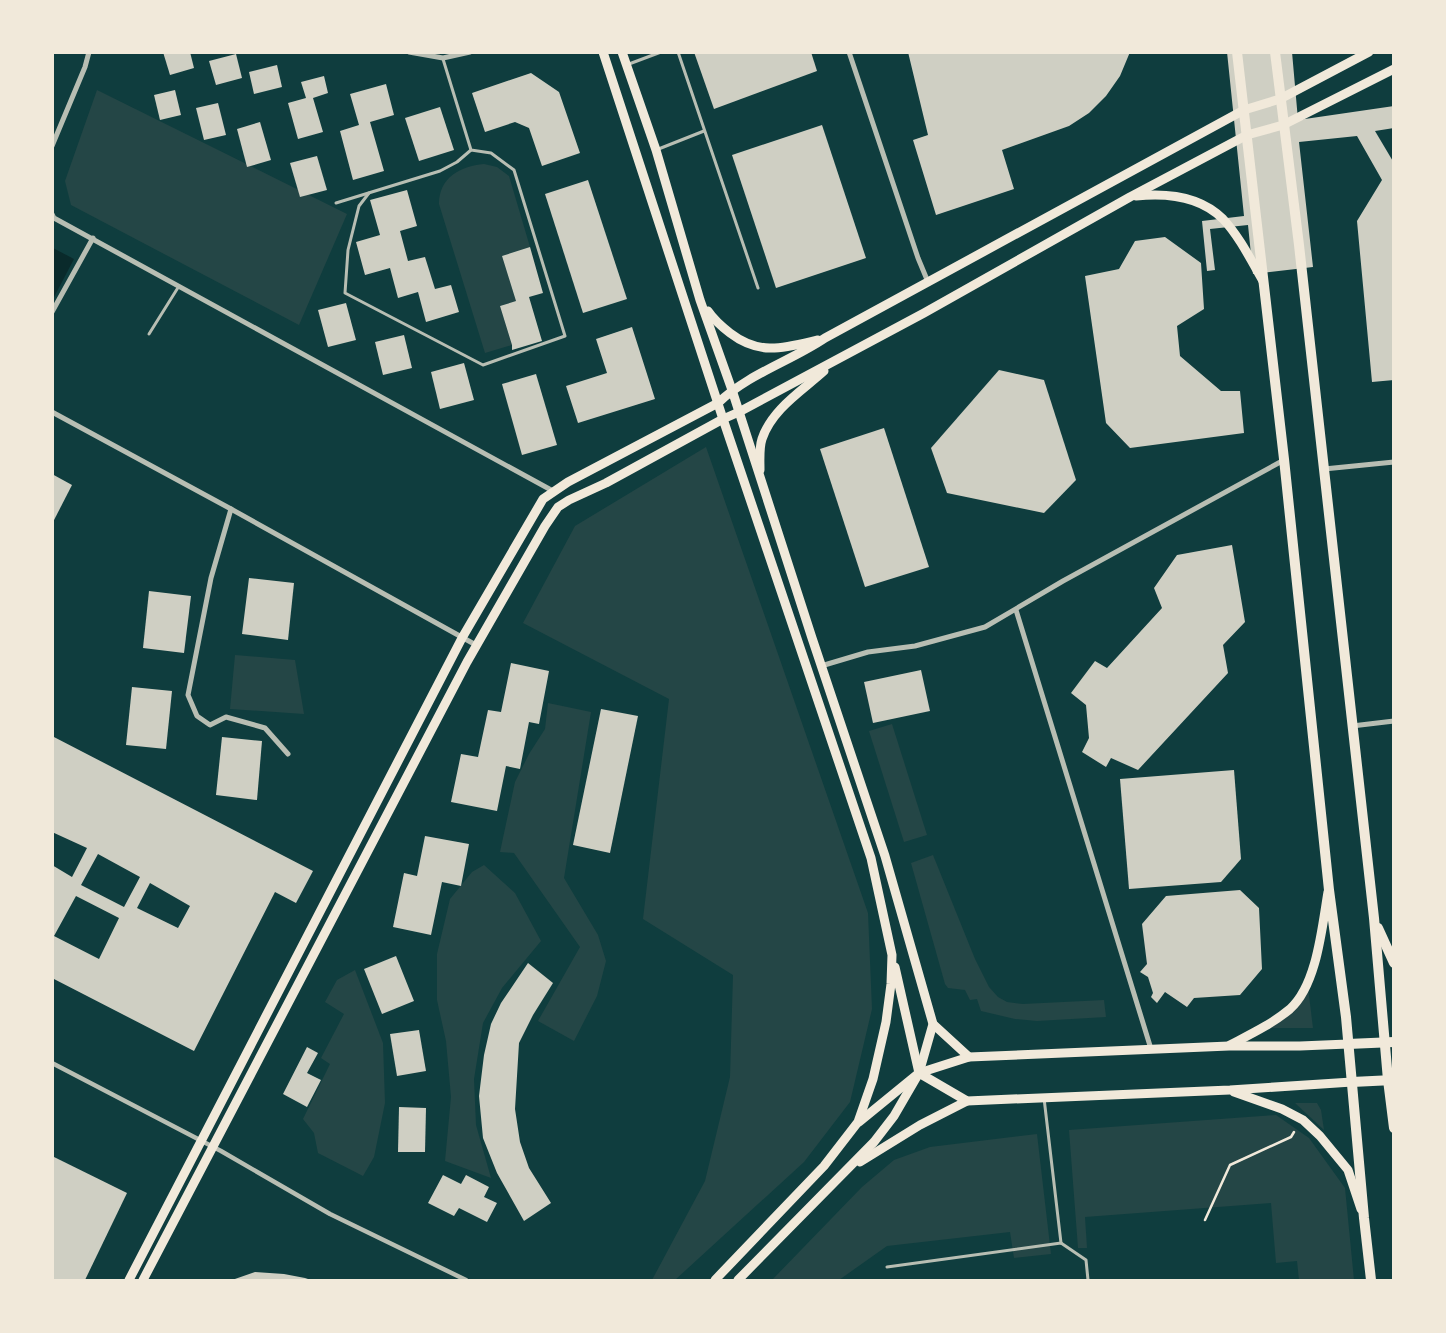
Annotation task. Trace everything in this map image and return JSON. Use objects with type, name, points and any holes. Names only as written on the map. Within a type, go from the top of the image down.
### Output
[{"type":"main road","points":[[604,52],[718,403],[871,858],[919,1073],[968,1102]]},
{"type":"main road","points":[[622,52],[656,150],[700,300],[732,390],[885,856],[933,1024],[969,1057]]},
{"type":"main road","points":[[1237,52],[1284,460],[1329,890],[1346,1017],[1371,1280]]},
{"type":"main road","points":[[1275,52],[1299,245],[1351,726],[1389,1043],[1394,1128]]},
{"type":"main road","points":[[129,1280],[462,638],[543,499],[553,491],[718,403],[732,390],[807,350],[825,338],[1244,110],[1280,99],[1369,52]]},
{"type":"main road","points":[[143,1280],[476,645],[558,507],[606,483],[723,418],[739,412],[837,360],[1042,248],[1130,197],[1247,135],[1284,125],[1394,69]]},
{"type":"main road","points":[[1130,197],[1164,194],[1188,199],[1204,207],[1221,218],[1232,231],[1263,281]]},
{"type":"main road","points":[[700,300],[712,318],[723,328],[757,348],[785,348],[825,338]]},
{"type":"main road","points":[[760,480],[762,439],[770,422],[792,398],[837,360]]},
{"type":"main road","points":[[553,491],[569,500]]},
{"type":"main road","points":[[1229,1046],[1263,1028],[1291,1007],[1306,985],[1315,962],[1329,890]]},
{"type":"main road","points":[[1374,918],[1394,963]]},
{"type":"main road","points":[[858,1122],[873,1079],[886,1022],[891,984],[892,955]]},
{"type":"main road","points":[[738,1280],[874,1142],[894,1116],[919,1073],[933,1024]]},
{"type":"main road","points":[[715,1280],[824,1166],[858,1122],[919,1073],[969,1057],[1229,1046],[1389,1043]]},
{"type":"main road","points":[[845,1171],[914,1129],[968,1102],[1044,1097],[1230,1090],[1391,1080]]},
{"type":"main road","points":[[1230,1090],[1282,1109],[1303,1120],[1320,1136],[1348,1170],[1364,1218]]},
{"type":"street","points":[[52,146],[85,67],[89,52]]},
{"type":"street","points":[[409,52],[443,58],[470,52]]},
{"type":"street","points":[[849,52],[918,258],[928,282]]},
{"type":"street","points":[[52,214],[54,218],[553,491]]},
{"type":"street","points":[[52,312],[92,238]]},
{"type":"street","points":[[52,412],[232,509],[476,645]]},
{"type":"street","points":[[822,666],[868,652],[914,646],[985,627],[1063,581],[1284,460]]},
{"type":"street","points":[[1324,469],[1394,462]]},
{"type":"street","points":[[232,509],[211,578],[188,694],[197,716],[210,725],[226,717],[265,728],[288,754]]},
{"type":"street","points":[[1016,610],[1151,1049]]},
{"type":"street","points":[[1351,726],[1394,721]]},
{"type":"street","points":[[52,1063],[202,1141],[330,1214],[466,1280]]},
{"type":"lane","points":[[626,64],[661,52]]},
{"type":"lane","points":[[678,52],[758,288]]},
{"type":"lane","points":[[443,58],[471,150]]},
{"type":"lane","points":[[656,150],[704,131]]},
{"type":"lane","points":[[336,204],[369,193],[440,171],[457,162],[471,150],[492,153],[514,170],[565,336],[483,365],[345,293],[348,250],[359,206],[369,193]]},
{"type":"lane","points":[[149,334],[179,285]]},
{"type":"lane","points":[[1044,1097],[1062,1243]]},
{"type":"lane","points":[[887,1266],[1062,1243],[1086,1260],[1088,1280]]},
{"type":"path","points":[[1205,1220],[1230,1165],[1291,1137],[1294,1132]]},
{"type":"shaded area","points":[[97,90],[347,214],[299,325],[71,205],[65,181]]},
{"type":"shaded area","points":[[484,164],[497,167],[509,176],[530,247],[502,256],[516,301],[500,306],[512,345],[485,353],[439,204],[443,187],[452,175],[467,167]]},
{"type":"shaded area","points":[[53,248],[74,259],[53,299]]},
{"type":"shaded area","points":[[706,447],[868,913],[872,1009],[850,1102],[804,1162],[675,1280],[652,1280],[705,1181],[730,1077],[733,975],[643,919],[669,699],[523,623],[575,526]]},
{"type":"shaded area","points":[[235,655],[295,660],[304,714],[230,709]]},
{"type":"shaded area","points":[[548,703],[591,712],[564,878],[598,935],[606,961],[597,996],[574,1041],[538,1021],[580,947],[514,853],[500,852],[515,782],[529,754],[545,729]]},
{"type":"shaded area","points":[[892,724],[927,835],[904,842],[869,731]]},
{"type":"shaded area","points":[[933,855],[975,959],[989,987],[998,997],[1007,1002],[1023,1004],[1104,1000],[1106,1017],[1037,1021],[1015,1019],[981,1011],[977,999],[970,1000],[965,990],[948,988],[945,984],[911,863]]},
{"type":"shaded area","points":[[484,865],[515,893],[541,941],[502,988],[483,1023],[474,1079],[476,1125],[491,1178],[445,1161],[451,1097],[446,1041],[437,1000],[437,954],[450,899],[472,872]]},
{"type":"shaded area","points":[[355,970],[383,1043],[385,1103],[374,1157],[363,1176],[318,1153],[314,1133],[303,1119],[330,1064],[321,1058],[344,1014],[325,1002],[337,980]]},
{"type":"shaded area","points":[[1308,987],[1313,1028],[1263,1028]]},
{"type":"shaded area","points":[[1295,1103],[1317,1103],[1321,1110],[1324,1130]]},
{"type":"shaded area","points":[[1276,1115],[1309,1138],[1345,1188],[1354,1280],[1299,1280],[1297,1261],[1276,1263],[1271,1203],[1085,1217],[1087,1248],[1078,1248],[1069,1130]]},
{"type":"shaded area","points":[[1037,1134],[1051,1254],[1014,1258],[1010,1232],[887,1246],[839,1280],[772,1280],[862,1187],[894,1160],[930,1147]]},
{"type":"building","points":[[163,52],[190,52],[194,68],[170,75]]},
{"type":"building","points":[[694,52],[811,52],[817,71],[714,109]]},
{"type":"building","points":[[908,52],[1130,52],[1120,76],[1106,96],[1089,113],[1069,126],[1002,150],[1014,189],[936,215],[913,140],[928,135]]},
{"type":"building","points":[[1227,52],[1292,52],[1298,120],[1394,106],[1394,128],[1375,131],[1394,163],[1394,380],[1372,382],[1357,221],[1382,180],[1357,136],[1299,142],[1313,267],[1253,274],[1248,225],[1210,229],[1215,270],[1207,271],[1202,221],[1244,216]]},
{"type":"building","points":[[236,54],[242,78],[216,85],[209,61]]},
{"type":"building","points":[[277,65],[282,87],[254,94],[249,72]]},
{"type":"building","points":[[531,73],[559,92],[580,153],[542,166],[529,128],[515,122],[485,132],[472,93]]},
{"type":"building","points":[[324,76],[328,93],[313,98],[323,132],[298,139],[288,103],[306,98],[301,82]]},
{"type":"building","points":[[386,84],[394,115],[370,122],[384,171],[353,180],[340,131],[359,125],[350,94]]},
{"type":"building","points":[[175,90],[181,115],[160,120],[154,95]]},
{"type":"building","points":[[218,103],[226,135],[204,140],[196,108]]},
{"type":"building","points":[[440,107],[454,150],[419,161],[405,118]]},
{"type":"building","points":[[260,122],[271,160],[247,167],[237,129]]},
{"type":"building","points":[[822,125],[866,258],[776,288],[732,155]]},
{"type":"building","points":[[317,156],[327,190],[300,197],[290,163]]},
{"type":"building","points":[[588,180],[627,299],[583,313],[545,194]]},
{"type":"building","points":[[407,190],[417,226],[400,231],[408,261],[425,257],[435,289],[451,285],[459,312],[426,322],[418,292],[398,298],[390,268],[365,275],[356,242],[380,235],[370,200]]},
{"type":"building","points":[[1165,237],[1201,263],[1204,309],[1177,326],[1180,356],[1221,391],[1240,391],[1244,433],[1130,448],[1106,423],[1085,276],[1119,269],[1135,241]]},
{"type":"building","points":[[530,247],[543,293],[529,297],[542,341],[512,350],[500,306],[516,301],[502,256]]},
{"type":"building","points":[[346,303],[356,340],[328,347],[318,310]]},
{"type":"building","points":[[632,327],[655,399],[578,423],[566,386],[607,373],[596,339]]},
{"type":"building","points":[[404,335],[412,368],[383,375],[375,342]]},
{"type":"building","points":[[464,363],[474,400],[440,409],[431,372]]},
{"type":"building","points":[[999,370],[1044,380],[1076,480],[1044,513],[947,493],[931,448]]},
{"type":"building","points":[[536,374],[557,445],[522,455],[502,384]]},
{"type":"building","points":[[884,428],[929,567],[865,587],[820,449]]},
{"type":"building","points":[[52,474],[72,485],[52,524]]},
{"type":"building","points":[[1232,545],[1245,622],[1223,645],[1228,673],[1138,770],[1111,758],[1106,767],[1082,752],[1089,738],[1086,705],[1071,693],[1095,661],[1107,668],[1162,608],[1154,588],[1177,555]]},
{"type":"building","points":[[249,578],[294,583],[288,640],[242,634]]},
{"type":"building","points":[[149,591],[191,596],[184,653],[143,648]]},
{"type":"building","points":[[511,663],[549,671],[539,724],[529,722],[520,769],[506,766],[497,811],[451,802],[461,754],[478,757],[488,710],[501,712]]},
{"type":"building","points":[[921,670],[930,711],[873,723],[864,682]]},
{"type":"building","points":[[132,687],[172,691],[166,749],[126,745]]},
{"type":"building","points":[[601,709],[638,716],[610,853],[573,845]]},
{"type":"building","points":[[52,736],[313,871],[296,903],[275,892],[194,1051],[52,978],[52,865],[72,877],[87,848],[52,832]],"holes":[[[98,854],[140,877],[124,907],[81,885]],[[150,883],[190,906],[178,928],[137,908]],[[76,896],[119,918],[99,959],[54,936]]]},
{"type":"building","points":[[222,737],[262,741],[257,800],[216,795]]},
{"type":"building","points":[[1234,770],[1241,859],[1221,882],[1129,889],[1120,779]]},
{"type":"building","points":[[425,836],[469,844],[461,886],[442,882],[431,935],[393,927],[404,873],[417,876]]},
{"type":"building","points":[[1240,890],[1259,908],[1262,969],[1240,995],[1194,998],[1187,1007],[1165,992],[1157,1003],[1151,997],[1153,993],[1148,977],[1140,972],[1147,964],[1142,924],[1166,896]]},
{"type":"building","points":[[396,956],[414,1001],[382,1014],[364,969]]},
{"type":"building","points":[[528,963],[553,983],[533,1015],[519,1043],[515,1109],[520,1142],[529,1168],[551,1203],[524,1221],[497,1173],[483,1138],[479,1096],[484,1055],[491,1024],[501,1003]]},
{"type":"building","points":[[419,1030],[426,1071],[397,1076],[390,1034]]},
{"type":"building","points":[[307,1047],[318,1053],[307,1073],[321,1080],[307,1107],[283,1094]]},
{"type":"building","points":[[399,1107],[426,1108],[425,1152],[398,1152]]},
{"type":"building","points":[[52,1156],[127,1193],[85,1280],[52,1280]]},
{"type":"building","points":[[443,1175],[461,1184],[466,1175],[489,1187],[484,1197],[497,1203],[487,1222],[459,1208],[454,1216],[428,1203]]},
{"type":"building","points":[[255,1272],[284,1274],[311,1280],[232,1280]]}]
